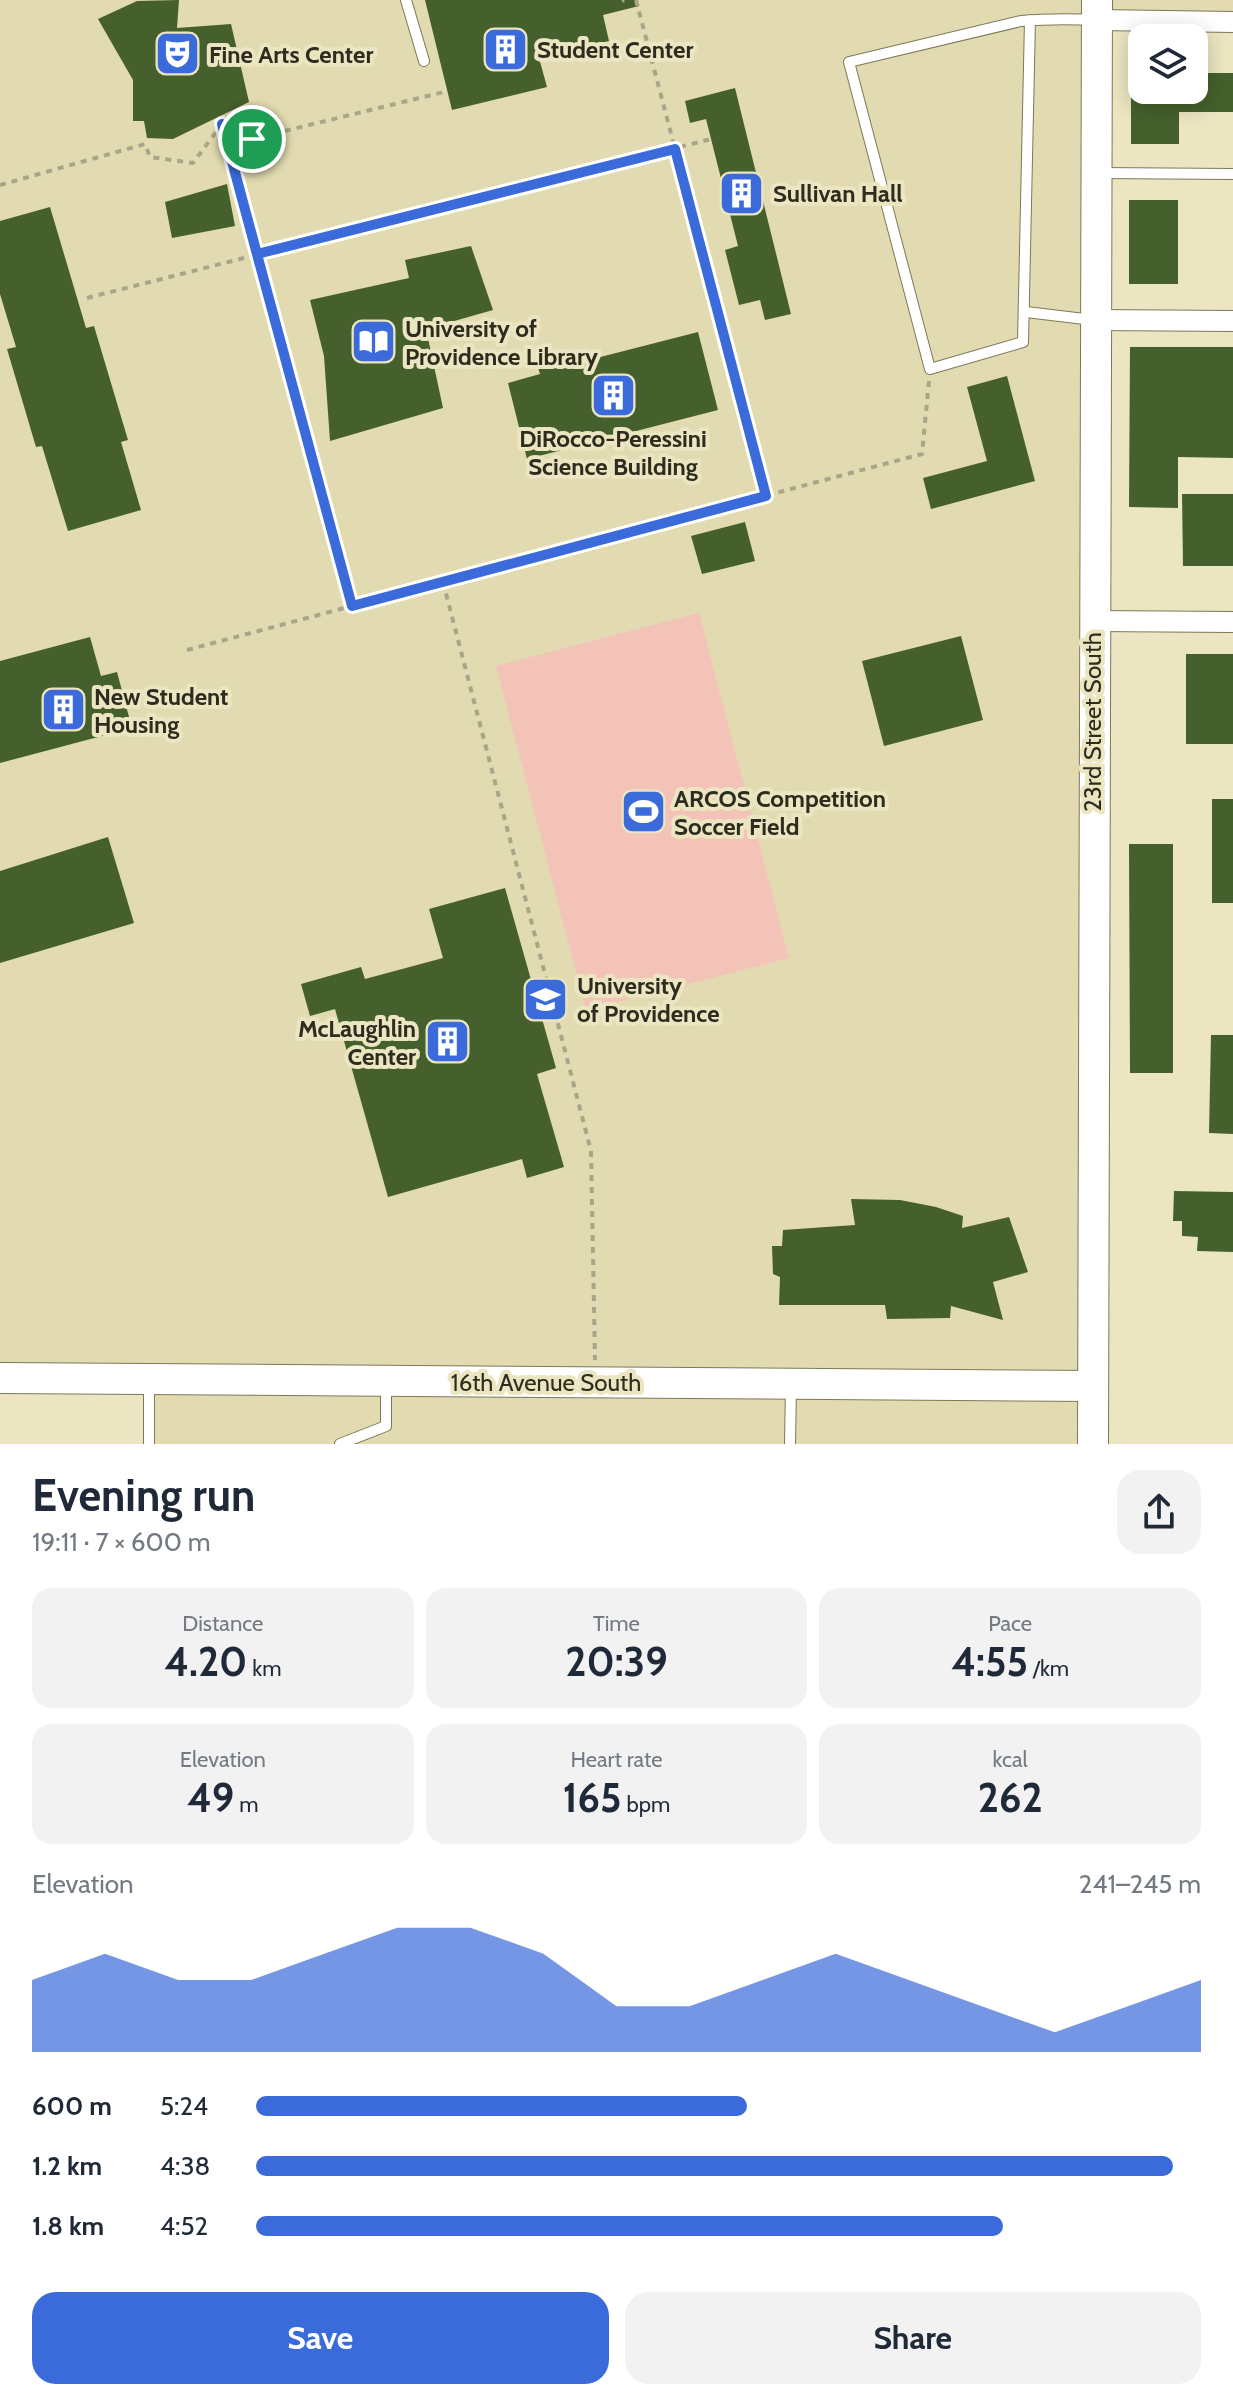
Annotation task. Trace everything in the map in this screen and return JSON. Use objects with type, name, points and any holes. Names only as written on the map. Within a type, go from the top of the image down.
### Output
[{"type":"street","points":[[1097,10],[1233,22]]},
{"type":"street","name":"23rd Street South","points":[[1093,1444],[1097,10]]},
{"type":"street","points":[[1095,320],[1233,321]]},
{"type":"street","points":[[1093,621],[1233,622]]},
{"type":"street","name":"16th Avenue South","points":[[0,1378],[1093,1386]]},
{"type":"lane","points":[[406,0],[424,61]]},
{"type":"lane","points":[[1030,20],[1023,342],[930,369],[849,62],[1030,20],[1097,10]]},
{"type":"lane","points":[[1096,173],[1233,174]]},
{"type":"lane","points":[[1026,312],[1095,320]]},
{"type":"lane","points":[[149,1379],[149,1444]]},
{"type":"lane","points":[[340,1444],[386,1426],[386,1380]]},
{"type":"lane","points":[[790,1444],[791,1383]]},
{"type":"path","points":[[636,0],[766,496]]},
{"type":"path","points":[[222,124],[252,139],[448,91]]},
{"type":"path","points":[[220,116],[352,606]]},
{"type":"path","points":[[0,185],[145,144],[150,157],[193,163],[222,124]]},
{"type":"path","points":[[234,169],[252,139]]},
{"type":"path","points":[[87,298],[711,139]]},
{"type":"path","points":[[187,650],[922,454],[930,369]]},
{"type":"path","points":[[443,582],[591,1151],[595,1382]]},
{"type":"shaded area","name":"University of Providence","points":[[0,0],[1233,0],[1233,22],[1098,20],[1093,1444],[149,1444],[148,1379],[0,1378]]},
{"type":"shaded area","name":"ARCOS Competition Soccer Field","points":[[699,613],[789,958],[586,1010],[496,666]]},
{"type":"building","name":"Fine Arts Center","points":[[179,0],[177,28],[231,24],[249,102],[173,139],[147,138],[144,121],[133,121],[133,80],[98,19],[137,1]]},
{"type":"building","name":"Student Center","points":[[425,0],[638,0],[639,6],[603,15],[609,41],[539,58],[547,87],[452,110]]},
{"type":"building","points":[[1208,73],[1233,73],[1233,112],[1179,112],[1179,144],[1131,144],[1131,104],[1208,104]]},
{"type":"building","name":"Sullivan Hall","points":[[735,88],[791,314],[765,320],[760,300],[739,305],[725,250],[738,246],[706,119],[690,123],[685,101]]},
{"type":"building","points":[[227,184],[235,226],[172,238],[165,202]]},
{"type":"building","points":[[1129,200],[1178,200],[1178,284],[1129,284]]},
{"type":"building","points":[[50,207],[86,328],[94,326],[128,440],[121,442],[141,510],[68,531],[42,446],[36,447],[7,349],[16,347],[0,294],[0,221]]},
{"type":"building","name":"University of Providence Library","points":[[471,246],[493,310],[426,329],[443,408],[330,441],[324,356],[310,300],[409,278],[405,260]]},
{"type":"building","name":"DiRocco-Peressini Science Building","points":[[698,332],[718,410],[527,459],[508,383],[540,374],[537,364],[575,354],[577,363]]},
{"type":"building","points":[[1130,347],[1233,347],[1233,458],[1178,457],[1178,508],[1129,507]]},
{"type":"building","points":[[1007,376],[1035,481],[931,509],[923,478],[987,461],[967,387]]},
{"type":"building","points":[[1182,494],[1233,494],[1233,566],[1183,566]]},
{"type":"building","points":[[745,522],[755,561],[702,574],[691,536]]},
{"type":"building","points":[[961,636],[983,720],[884,746],[862,661]]},
{"type":"building","name":"New Student Housing","points":[[90,637],[101,676],[117,672],[132,728],[0,763],[0,661]]},
{"type":"building","points":[[1186,654],[1233,654],[1233,744],[1186,744]]},
{"type":"building","points":[[1212,799],[1233,799],[1233,903],[1212,903]]},
{"type":"building","points":[[108,837],[134,923],[0,963],[0,871]]},
{"type":"building","points":[[1129,844],[1173,844],[1173,1073],[1130,1073]]},
{"type":"building","name":"McLaughlin Center","points":[[505,888],[556,1068],[537,1074],[564,1167],[527,1178],[522,1159],[388,1197],[335,1009],[310,1016],[301,984],[361,967],[365,979],[443,958],[429,909]]},
{"type":"building","points":[[1211,1035],[1233,1035],[1233,1134],[1209,1133]]},
{"type":"building","points":[[1174,1191],[1233,1192],[1233,1252],[1197,1251],[1198,1237],[1182,1236],[1182,1221],[1173,1221]]},
{"type":"building","points":[[851,1199],[900,1200],[936,1207],[963,1216],[962,1228],[1009,1217],[1028,1272],[993,1282],[1003,1320],[951,1306],[950,1318],[887,1319],[885,1305],[779,1305],[780,1277],[773,1274],[772,1246],[782,1246],[783,1230],[855,1225]]},
{"type":"place","name":"Student Center","points":[[506,49]]},
{"type":"place","name":"Fine Arts Center","points":[[178,54]]},
{"type":"place","name":"Sullivan Hall","points":[[742,193]]},
{"type":"place","name":"University of Providence Library","points":[[374,342]]},
{"type":"place","name":"DiRocco-Peressini Science Building","points":[[613,396]]},
{"type":"place","name":"New Student Housing","points":[[63,710]]},
{"type":"place","name":"ARCOS Competition Soccer Field","points":[[643,812]]},
{"type":"place","name":"University of Providence","points":[[546,999]]},
{"type":"place","name":"McLaughlin Center","points":[[447,1042]]},
{"type":"route","points":[[252,139],[222,124],[234,169],[257,254],[675,149],[766,496],[352,606],[234,169],[252,139]]}]
